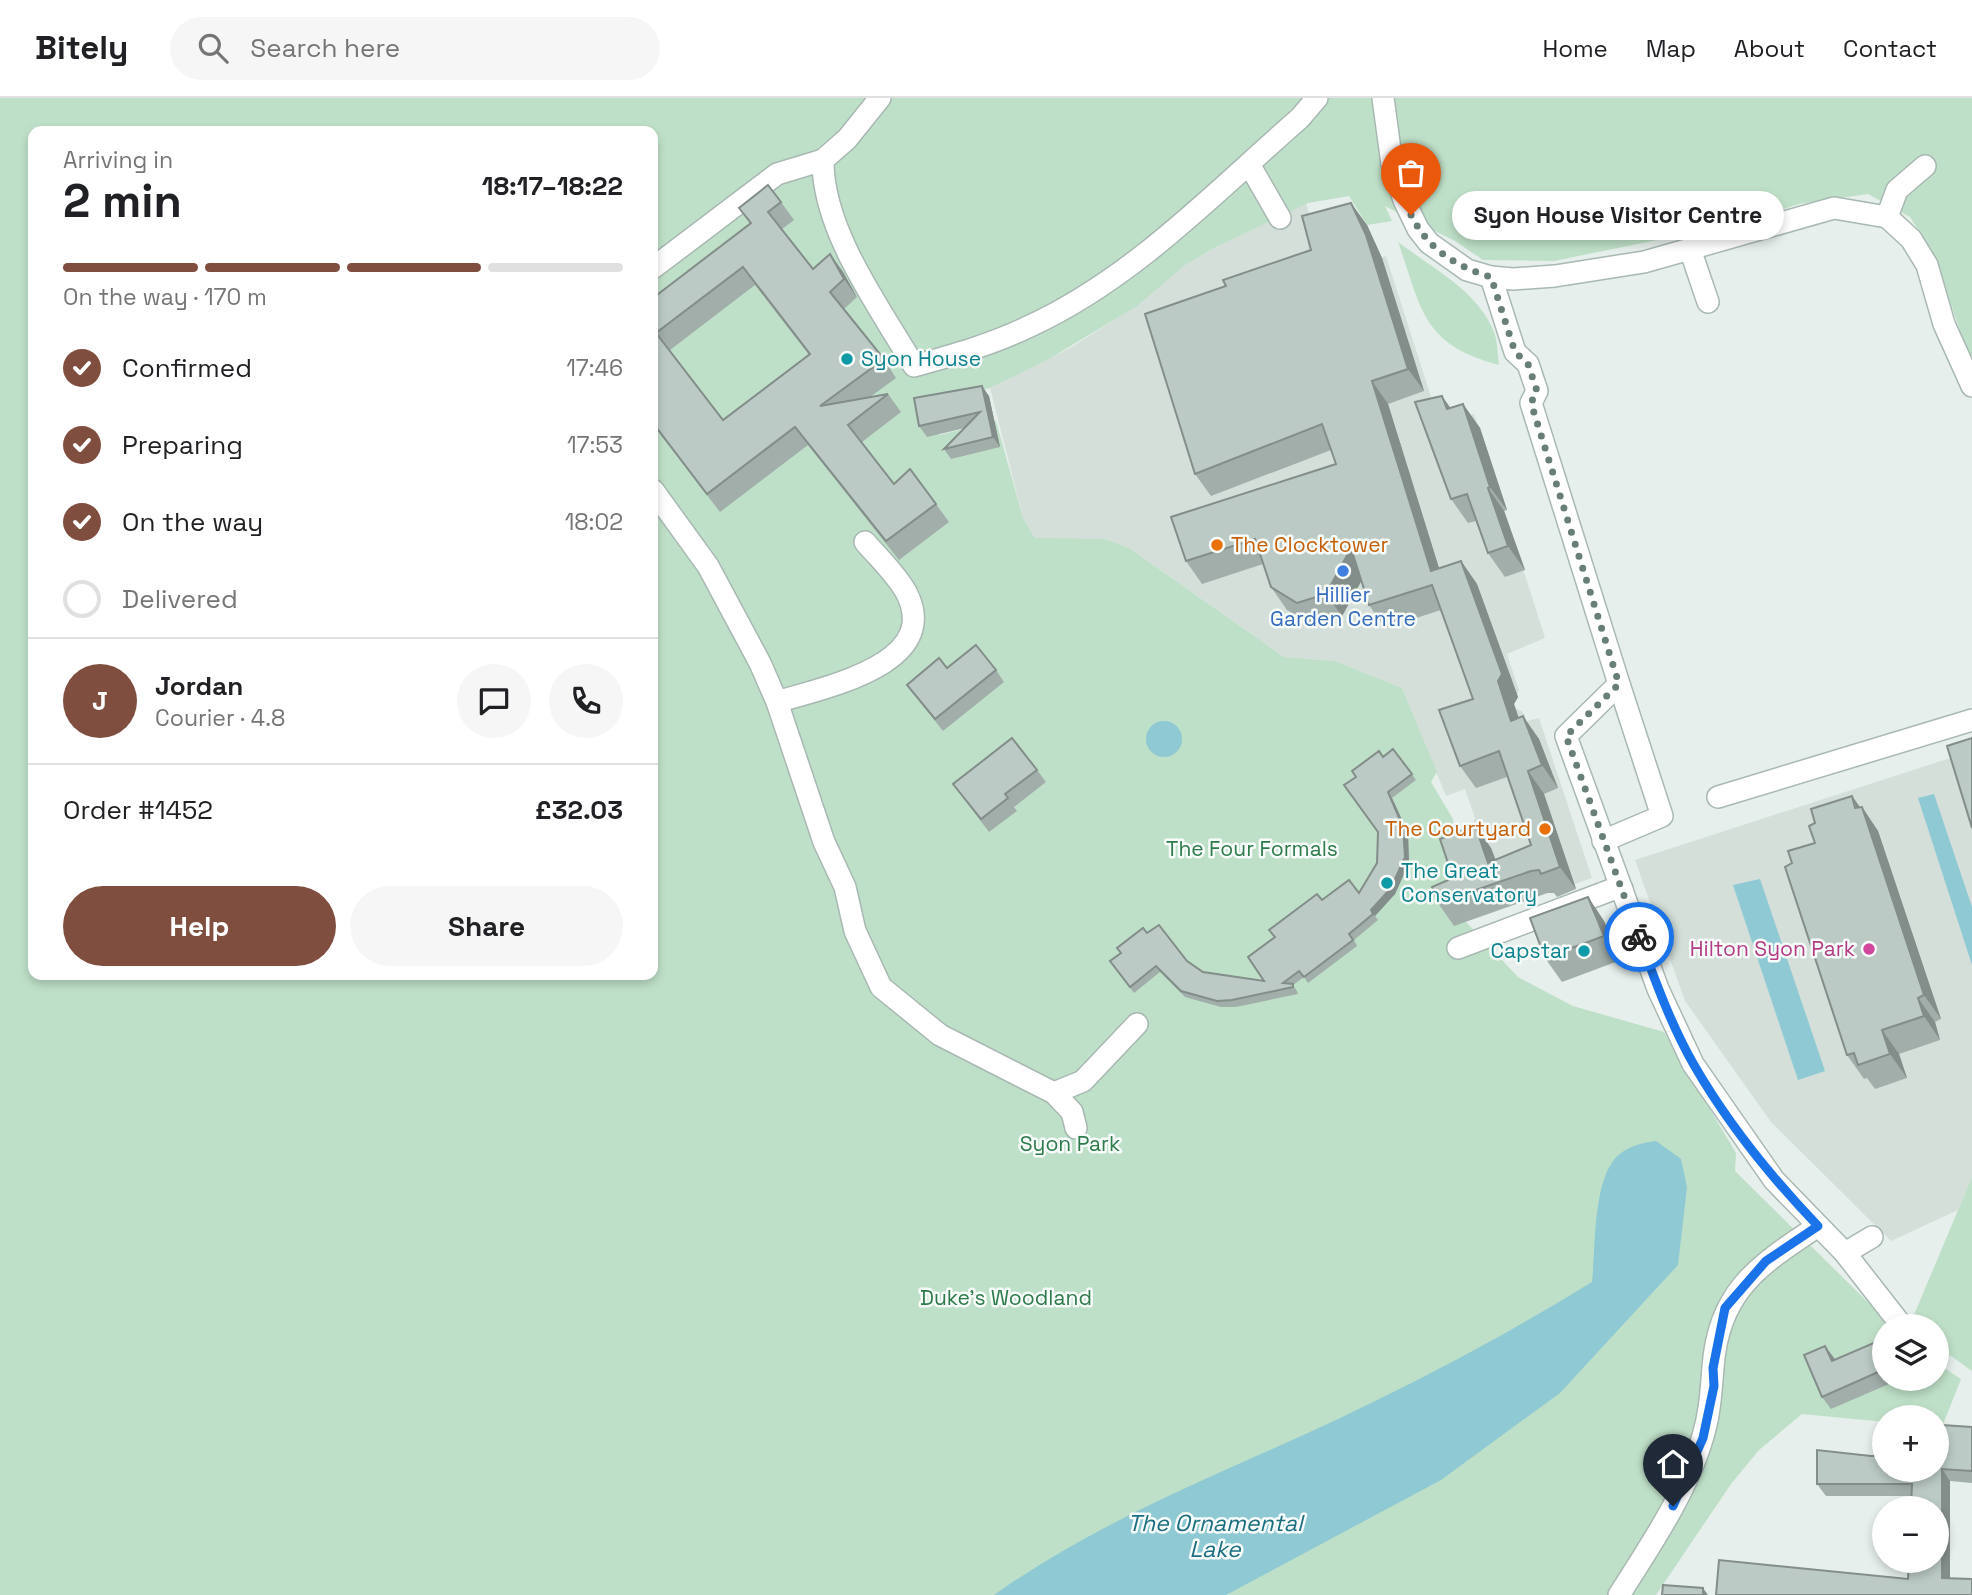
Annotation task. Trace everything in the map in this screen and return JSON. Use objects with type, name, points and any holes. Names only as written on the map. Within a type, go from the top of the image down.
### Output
[{"type":"lane","points":[[658,264],[778,174],[823,160],[846,139],[880,98]]},
{"type":"lane","points":[[823,160],[823,180],[845,243],[914,366],[973,349],[1031,326],[1086,295],[1145,254],[1249,164],[1317,98]]},
{"type":"lane","points":[[1383,98],[1392,164],[1404,200],[1418,229],[1446,257],[1467,270],[1491,277],[1555,276],[1644,262],[1834,208],[1887,217],[1911,239],[1927,265],[1944,324],[1972,386]]},
{"type":"lane","points":[[1249,164],[1280,218]]},
{"type":"lane","points":[[1887,217],[1897,190],[1925,166]]},
{"type":"lane","points":[[1690,249],[1708,302]]},
{"type":"lane","points":[[1491,277],[1515,352],[1528,364],[1537,391],[1531,403],[1662,816],[1603,841]]},
{"type":"lane","points":[[658,497],[708,565],[778,702],[824,842],[845,887],[855,931],[881,987],[940,1035],[1054,1093],[1072,1112],[1076,1128]]},
{"type":"lane","points":[[778,702],[878,667],[910,641],[915,625],[906,592],[865,542]]},
{"type":"lane","points":[[1619,684],[1566,736],[1658,989],[1693,1064],[1774,1180],[1845,1253],[1893,1314]]},
{"type":"lane","points":[[1718,797],[1972,720]]},
{"type":"lane","points":[[1458,948],[1611,890],[1622,889]]},
{"type":"lane","points":[[1054,1093],[1083,1081],[1137,1024]]},
{"type":"lane","points":[[1619,1595],[1673,1506],[1703,1438],[1714,1386],[1713,1368],[1725,1308],[1766,1261],[1818,1226]]},
{"type":"lane","points":[[1845,1253],[1872,1237]]},
{"type":"shaded area","name":"Hillier Garden Centre","points":[[1306,203],[1327,273],[1386,256],[1440,425],[1474,414],[1545,638],[1507,654],[1519,690],[1511,706],[1523,712],[1527,721],[1539,718],[1592,878],[1482,916],[1471,908],[1456,862],[1475,818],[1465,789],[1446,796],[1402,688],[1335,661],[1284,657],[1129,548],[1105,539],[1071,541],[1035,538],[1023,518],[990,388],[1070,348],[1136,306],[1184,266],[1214,248]]},
{"type":"shaded area","points":[[1972,751],[1972,1177],[1958,1210],[1891,1241],[1771,1122],[1685,1001],[1635,860]]},
{"type":"green space","name":"Syon Park","points":[[0,98],[1972,98],[1972,364],[1932,251],[1910,217],[1868,194],[1799,204],[1736,224],[1554,261],[1483,260],[1455,241],[1385,206],[1392,221],[1367,225],[1349,196],[1308,203],[1214,248],[1184,266],[1137,306],[1049,359],[990,388],[934,405],[939,435],[996,421],[1023,518],[1035,538],[1105,539],[1129,548],[1284,657],[1335,661],[1402,688],[1437,772],[1431,782],[1453,819],[1452,907],[1518,977],[1573,1006],[1664,1032],[1736,1153],[1735,1171],[1880,1314],[1872,1314],[1872,1391],[1949,1391],[1949,1371],[1961,1379],[1949,1409],[1949,1405],[1872,1405],[1872,1421],[1802,1414],[1759,1450],[1731,1484],[1656,1595],[0,1595]]},
{"type":"green space","points":[[1398,242],[1453,281],[1477,304],[1494,332],[1499,365],[1473,356],[1439,335],[1420,305]]},
{"type":"green space","points":[[1972,1177],[1972,1371],[1949,1355],[1949,1314],[1914,1314]]},
{"type":"water","points":[[1164,721],[1177,726],[1182,739],[1177,752],[1164,757],[1151,752],[1146,739],[1151,726]]},
{"type":"water","points":[[1934,794],[1972,907],[1972,965],[1918,798]]},
{"type":"water","points":[[1760,879],[1825,1071],[1798,1080],[1733,885]]},
{"type":"water","name":"The Ornamental Lake","points":[[1656,1141],[1681,1159],[1687,1187],[1678,1265],[1560,1393],[1441,1480],[1226,1595],[994,1595],[1069,1547],[1108,1526],[1418,1380],[1592,1282],[1597,1213],[1605,1177],[1621,1153],[1629,1148]]},
{"type":"building","name":"Syon House","points":[[768,185],[781,202],[768,212],[813,269],[830,254],[844,279],[830,292],[884,359],[820,406],[888,394],[848,425],[894,484],[910,469],[936,504],[886,541],[795,427],[707,494],[658,430],[658,336],[723,420],[810,354],[743,267],[658,331],[658,294],[751,223],[739,208]]},
{"type":"building","points":[[1351,203],[1366,235],[1408,369],[1372,381],[1431,571],[1461,561],[1502,674],[1498,681],[1511,721],[1523,716],[1542,765],[1528,771],[1560,867],[1541,874],[1539,870],[1531,871],[1438,903],[1432,887],[1453,878],[1440,839],[1475,825],[1488,863],[1531,845],[1499,751],[1460,766],[1439,710],[1473,699],[1432,585],[1369,605],[1351,548],[1326,594],[1297,603],[1271,587],[1255,539],[1186,561],[1171,517],[1336,464],[1322,424],[1195,474],[1145,314],[1226,286],[1223,280],[1311,250],[1302,216]]},
{"type":"building","points":[[982,386],[993,437],[944,449],[980,412],[919,426],[914,398]]},
{"type":"building","points":[[1442,396],[1447,409],[1463,404],[1508,546],[1488,553],[1467,494],[1451,499],[1415,402]]},
{"type":"building","points":[[976,645],[996,670],[935,719],[907,685],[939,658],[947,668]]},
{"type":"building","points":[[1012,738],[1037,770],[1005,794],[1008,798],[981,819],[953,784]]},
{"type":"building","points":[[1972,738],[1972,828],[1947,746]]},
{"type":"building","name":"The Great Conservatory","points":[[1393,749],[1412,774],[1388,792],[1403,827],[1405,857],[1391,888],[1371,910],[1373,914],[1349,934],[1353,940],[1304,977],[1299,971],[1283,983],[1293,984],[1293,987],[1232,1000],[1217,1001],[1181,991],[1156,966],[1130,987],[1110,961],[1121,953],[1117,948],[1143,928],[1147,933],[1159,925],[1187,961],[1203,972],[1264,981],[1248,957],[1275,937],[1269,930],[1317,894],[1322,900],[1349,880],[1359,893],[1377,863],[1378,832],[1344,785],[1356,777],[1352,771],[1379,751],[1383,757]]},
{"type":"building","name":"Hilton Syon Park","points":[[1852,796],[1855,808],[1862,807],[1924,995],[1918,998],[1924,1016],[1882,1030],[1890,1054],[1858,1065],[1854,1053],[1847,1055],[1785,867],[1792,863],[1788,851],[1815,843],[1809,826],[1815,823],[1811,809]]},
{"type":"building","points":[[1588,897],[1604,936],[1545,958],[1530,918]]},
{"type":"building","points":[[1872,1344],[1872,1375],[1822,1397],[1804,1355],[1825,1346],[1832,1361]]},
{"type":"building","points":[[1949,1425],[1972,1427],[1972,1471],[1949,1469]]},
{"type":"building","points":[[1817,1450],[1871,1456],[1872,1482],[1942,1482],[1942,1496],[1912,1496],[1912,1484],[1817,1484]]},
{"type":"building","points":[[1719,1560],[1908,1579],[1908,1573],[1942,1573],[1942,1578],[1972,1579],[1972,1595],[1716,1595]]},
{"type":"building","points":[[1663,1585],[1703,1588],[1703,1595],[1662,1595]]},
{"type":"way so far","points":[[1411,215],[1429,243],[1446,257],[1467,270],[1491,277],[1515,352],[1528,364],[1537,391],[1531,403],[1619,684],[1566,736],[1639,937]]},
{"type":"place","name":"Syon House Visitor Centre","points":[[1411,215]]},
{"type":"place","name":"Syon House","points":[[847,359]]},
{"type":"place","name":"The Clocktower","points":[[1217,545]]},
{"type":"place","name":"Hillier Garden Centre","points":[[1343,571]]},
{"type":"place","name":"The Courtyard","points":[[1545,829]]},
{"type":"place","name":"The Great Conservatory","points":[[1387,883]]},
{"type":"place","name":"Hilton Syon Park","points":[[1869,949]]},
{"type":"place","name":"Capstar","points":[[1584,951]]},
{"type":"route","points":[[1639,937],[1658,989],[1693,1064],[1774,1180],[1818,1226],[1766,1261],[1725,1308],[1713,1368],[1714,1386],[1703,1438],[1673,1506]]},
{"type":"park label","name":"The Four Formals","points":[[1252,849]]},
{"type":"park label","name":"Duke's Woodland","points":[[1006,1298]]}]
